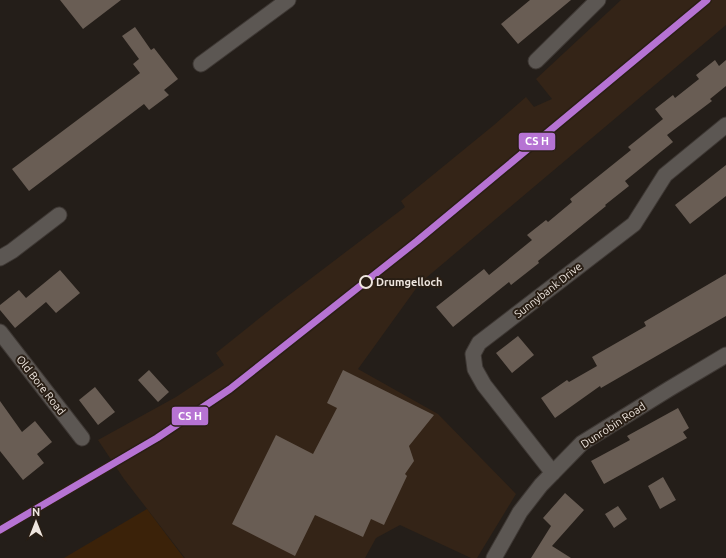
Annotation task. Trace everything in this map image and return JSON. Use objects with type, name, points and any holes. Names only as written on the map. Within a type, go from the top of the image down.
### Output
[{"type":"street","points":[[201,64],[288,0]]},
{"type":"street","points":[[536,61],[598,0]]},
{"type":"street","name":"Sunnybank Drive","points":[[553,473],[484,385],[475,369],[473,354],[479,343],[634,224],[665,174],[726,125]]},
{"type":"street","points":[[0,258],[12,251],[59,215]]},
{"type":"street","name":"Old Bore Road","points":[[0,332],[82,438]]},
{"type":"street","name":"Dunrobin Road","points":[[494,558],[520,512],[541,485],[582,443],[726,355]]},
{"type":"shaded area","points":[[621,0],[726,0],[726,25],[420,283],[358,369],[438,414],[516,494],[477,558],[471,558],[400,525],[376,538],[365,558],[185,558],[124,479],[98,440],[176,397],[224,365],[216,353],[276,305],[405,207],[401,201],[526,97],[534,107],[552,99],[536,79]]},
{"type":"shaded area","points":[[147,509],[184,558],[64,558]]},
{"type":"building","points":[[60,0],[121,0],[83,29]]},
{"type":"building","points":[[530,0],[571,0],[518,44],[501,24]]},
{"type":"building","points":[[135,27],[151,50],[154,48],[178,79],[164,90],[169,95],[149,110],[144,104],[29,191],[12,169],[140,73],[133,64],[139,59],[122,36]]},
{"type":"building","points":[[715,60],[719,66],[726,60],[726,86],[710,99],[712,101],[667,135],[673,142],[625,181],[629,186],[538,261],[539,263],[511,285],[509,282],[453,327],[436,307],[484,269],[489,275],[532,240],[527,235],[546,220],[548,222],[572,202],[570,199],[631,150],[628,147],[663,119],[655,109],[673,95],[675,98],[699,79],[696,75]]},
{"type":"building","points":[[726,165],[726,196],[690,224],[675,205]]},
{"type":"building","points":[[60,270],[80,293],[56,313],[46,302],[15,328],[0,310],[0,305],[19,290],[26,298]]},
{"type":"building","points":[[726,274],[726,316],[601,388],[600,386],[555,418],[541,398],[567,380],[569,382],[597,366],[592,357],[646,326],[644,322]]},
{"type":"building","points":[[518,336],[534,355],[512,373],[496,353]]},
{"type":"building","points":[[149,370],[169,392],[158,402],[138,380]]},
{"type":"building","points":[[343,370],[434,415],[409,446],[414,461],[405,474],[407,476],[384,525],[371,519],[363,537],[315,515],[295,556],[232,524],[276,435],[313,454],[337,408],[327,403]]},
{"type":"building","points":[[95,387],[115,412],[98,425],[79,400]]},
{"type":"building","points":[[0,401],[22,432],[35,421],[52,442],[37,454],[44,463],[23,480],[0,451]]},
{"type":"building","points":[[678,408],[689,428],[683,432],[687,438],[604,484],[591,461],[630,440],[627,436]]},
{"type":"building","points":[[663,477],[676,500],[660,509],[648,486]]},
{"type":"building","points":[[565,493],[584,510],[552,546],[571,558],[531,558],[551,526],[543,518]]},
{"type":"building","points":[[618,506],[627,519],[614,528],[605,514]]},
{"type":"transit line","points":[[0,530],[157,438],[230,389],[417,241],[707,0]]},
{"type":"place","name":"Drumgelloch","points":[[366,282]]}]
